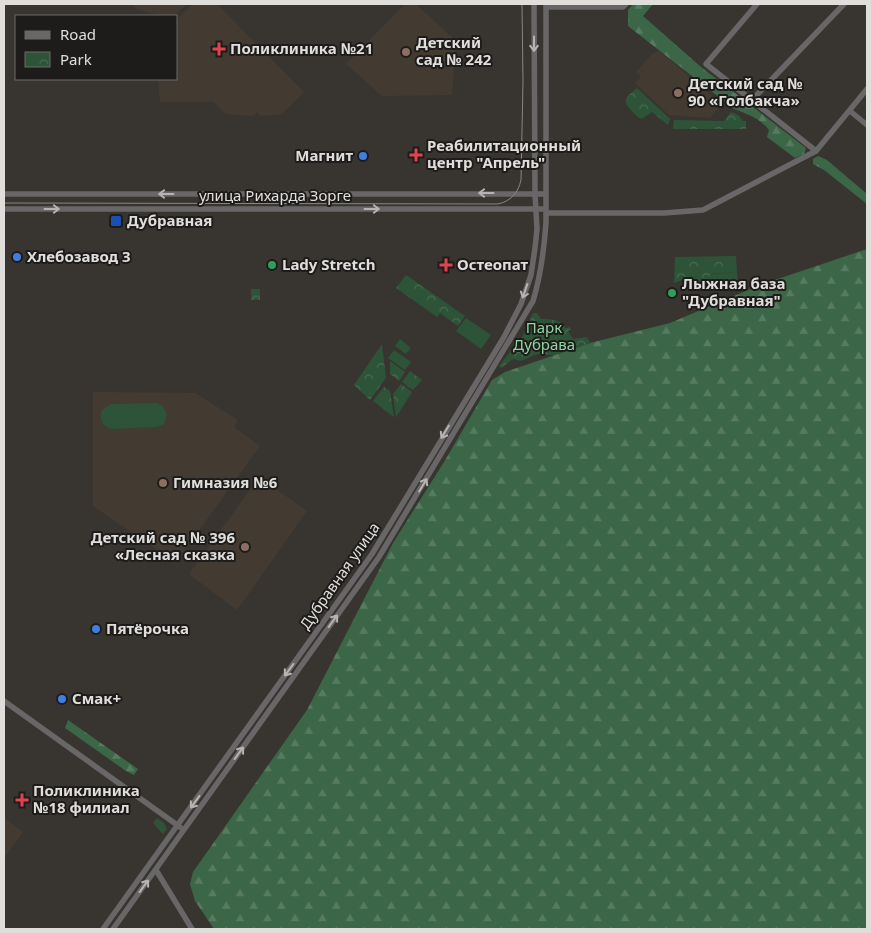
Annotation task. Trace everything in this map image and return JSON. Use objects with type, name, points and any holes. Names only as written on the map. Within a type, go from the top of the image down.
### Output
[{"type":"street","name":"Дубравная улица","points":[[103,929],[372,554],[504,337],[521,304],[531,275],[535,248],[534,4]]},
{"type":"street","points":[[546,6],[624,6],[626,4]]},
{"type":"street","points":[[757,4],[706,64],[816,151],[867,89]]},
{"type":"street","points":[[752,100],[844,4]]},
{"type":"street","name":"Дубравная улица","points":[[113,929],[379,557],[533,301],[539,283],[544,255],[546,211],[546,6]]},
{"type":"street","points":[[850,111],[867,125]]},
{"type":"street","name":"улица Рихарда Зорге","points":[[4,209],[536,209],[546,211],[664,214],[703,210],[816,151]]},
{"type":"street","name":"улица Рихарда Зорге","points":[[4,194],[545,194]]},
{"type":"street","points":[[4,701],[184,830]]},
{"type":"street","points":[[156,870],[192,929]]},
{"type":"street","points":[[117,909],[124,914]]},
{"type":"shaded area","points":[[132,4],[187,4],[175,15],[158,15],[137,9]]},
{"type":"shaded area","name":"Поликлиника №21","points":[[193,4],[217,4],[304,92],[282,114],[261,116],[257,112],[253,116],[226,114],[214,102],[160,102],[158,80],[178,80],[178,18]]},
{"type":"shaded area","name":"Детский сад № 242","points":[[405,4],[416,4],[456,41],[452,95],[382,96],[346,64]]},
{"type":"shaded area","name":"Детский сад № 90 «Голбакча»","points":[[659,51],[722,104],[710,118],[669,115],[635,83],[641,77],[636,72],[652,54]]},
{"type":"shaded area","name":"Гимназия №6","points":[[93,392],[195,393],[238,420],[234,427],[260,446],[176,562],[93,506]]},
{"type":"shaded area","name":"Детский сад № 396 «Лесная сказка","points":[[259,477],[307,511],[237,610],[189,574]]},
{"type":"shaded area","points":[[4,818],[23,832],[4,858]]},
{"type":"green space","points":[[633,4],[653,4],[643,16],[701,67],[806,148],[804,154],[795,158],[767,137],[769,130],[762,122],[734,109],[628,26],[628,10]]},
{"type":"green space","points":[[637,88],[670,119],[668,125],[652,112],[642,119],[628,107],[626,99]]},
{"type":"green space","points":[[731,112],[738,115],[743,121],[746,121],[746,129],[673,129],[674,120],[724,121]]},
{"type":"green space","points":[[818,156],[827,160],[867,194],[867,204],[824,170],[813,164],[813,159]]},
{"type":"green space","points":[[867,249],[867,929],[214,929],[195,901],[190,884],[193,872],[307,710],[393,543],[444,462],[492,380],[505,372],[590,343],[670,323],[760,285]]},
{"type":"green space","points":[[736,256],[737,272],[710,274],[709,284],[699,284],[690,277],[674,283],[675,257]]},
{"type":"green space","points":[[737,272],[738,284],[709,284],[710,274]]},
{"type":"green space","points":[[406,275],[465,316],[458,326],[440,313],[437,317],[396,288]]},
{"type":"green space","points":[[251,289],[260,289],[260,300],[251,300]]},
{"type":"green space","name":"Парк Дубрава","points":[[533,313],[537,313],[541,319],[555,320],[566,328],[570,327],[571,329],[568,331],[573,339],[587,337],[590,343],[554,355],[537,354],[521,361],[513,359],[501,368],[499,366],[524,334]]},
{"type":"green space","points":[[466,318],[491,335],[481,349],[456,331]]},
{"type":"green space","points":[[400,339],[411,348],[406,354],[395,346]]},
{"type":"green space","points":[[382,344],[386,378],[370,400],[354,385]]},
{"type":"green space","points":[[394,350],[411,362],[405,370],[388,358]]},
{"type":"green space","points":[[390,361],[405,372],[399,381],[390,374]]},
{"type":"green space","points":[[410,371],[422,380],[413,390],[402,382]]},
{"type":"green space","points":[[401,384],[412,392],[396,417],[393,394]]},
{"type":"green space","points":[[384,387],[390,391],[394,417],[373,401]]},
{"type":"green space","points":[[157,403],[163,406],[167,415],[164,424],[157,427],[111,429],[103,424],[101,419],[102,410],[112,404]]},
{"type":"green space","points":[[68,720],[138,769],[134,775],[65,728]]},
{"type":"green space","points":[[157,818],[164,823],[167,829],[163,834],[153,823]]},
{"type":"tram line","points":[[4,203],[503,203],[513,196],[521,180],[522,4]]},
{"type":"place","name":"Поликлиника №21","points":[[219,49]]},
{"type":"place","name":"Детский сад № 242","points":[[406,52]]},
{"type":"place","name":"Детский сад № 90 «Голбакча»","points":[[678,93]]},
{"type":"place","name":"Реабилитационный центр \"Апрель\"","points":[[416,155]]},
{"type":"place","name":"Магнит","points":[[363,156]]},
{"type":"place","name":"Дубравная","points":[[116,221]]},
{"type":"place","name":"Хлебозавод 3","points":[[17,257]]},
{"type":"place","name":"Lady Stretch","points":[[272,265]]},
{"type":"place","name":"Остеопат","points":[[446,265]]},
{"type":"place","name":"Лыжная база \"Дубравная\"","points":[[672,293]]},
{"type":"place","name":"Гимназия №6","points":[[163,483]]},
{"type":"place","name":"Детский сад № 396 «Лесная сказка","points":[[245,547]]},
{"type":"place","name":"Пятёрочка","points":[[96,629]]},
{"type":"place","name":"Смак+","points":[[62,699]]},
{"type":"place","name":"Поликлиника №18 филиал","points":[[22,800]]}]
